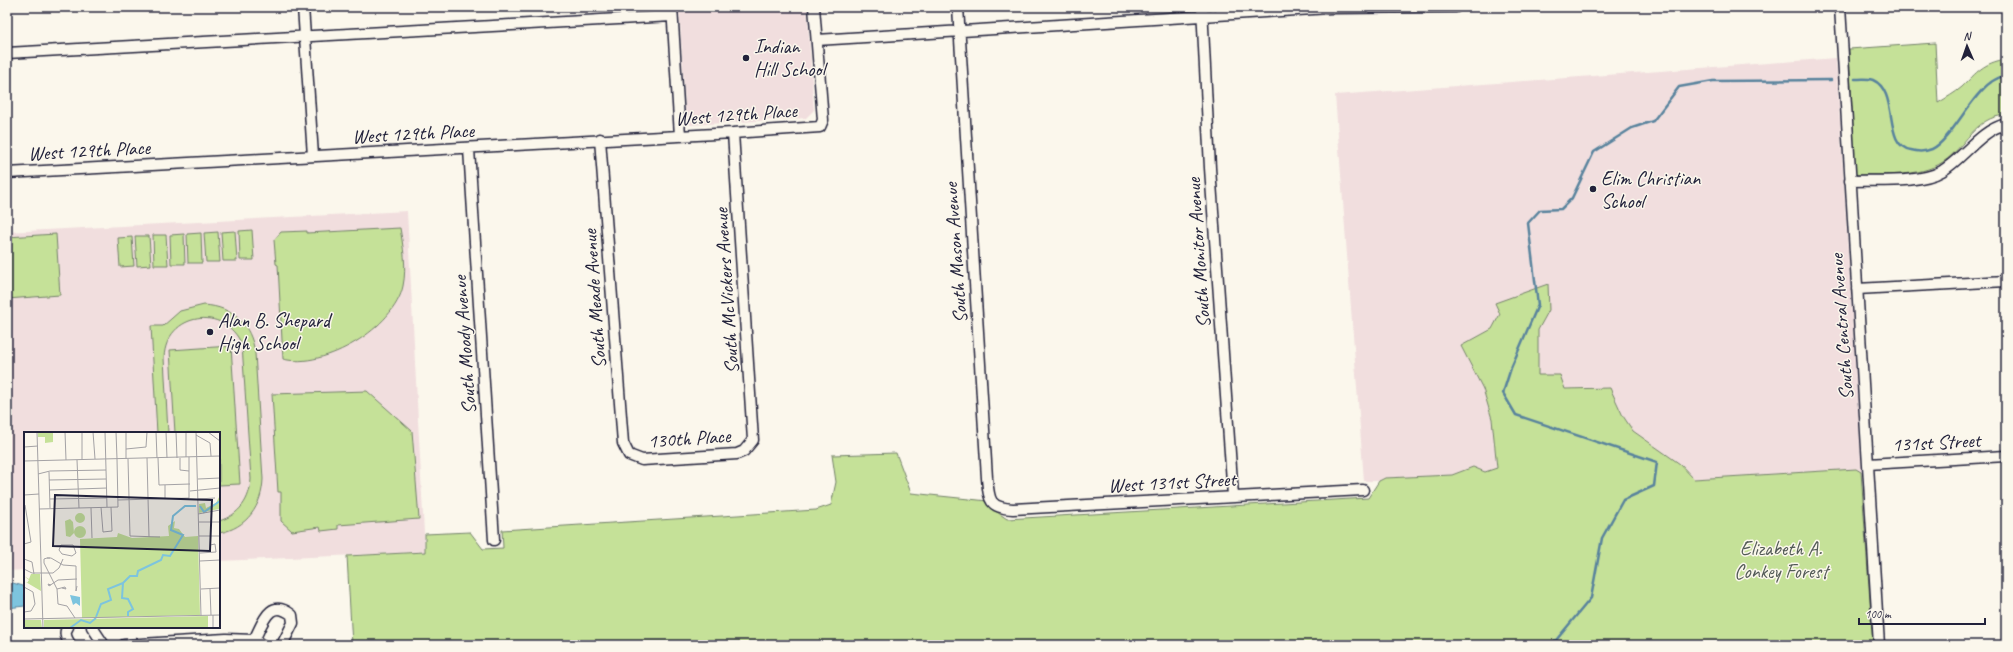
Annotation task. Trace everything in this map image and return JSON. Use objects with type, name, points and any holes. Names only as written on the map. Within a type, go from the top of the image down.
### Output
[{"type":"street","points":[[303,7],[313,156]]},
{"type":"street","points":[[814,7],[817,40],[959,31],[1202,12],[1330,8],[1456,7]]},
{"type":"street","name":"South Mason Avenue","points":[[958,7],[989,496]]},
{"type":"street","name":"South Central Avenue","points":[[1840,7],[1879,645]]},
{"type":"street","points":[[7,53],[305,36],[672,12],[680,136]]},
{"type":"street","name":"South Monitor Avenue","points":[[1202,12],[1211,176],[1233,496]]},
{"type":"street","name":"West 129th Place","points":[[7,173],[820,127],[823,120],[817,40]]},
{"type":"street","points":[[1850,181],[1919,178],[1932,175],[1950,164],[1993,127],[2006,124]]},
{"type":"street","name":"South McVickers Avenue","points":[[733,133],[754,433],[750,445]]},
{"type":"street","name":"South Meade Avenue","points":[[600,139],[623,443],[630,455]]},
{"type":"street","name":"South Moody Avenue","points":[[468,148],[494,540]]},
{"type":"street","points":[[1857,289],[2006,281]]},
{"type":"street","name":"130th Place","points":[[630,455],[642,460],[736,454],[744,451],[750,445]]},
{"type":"street","name":"131st Street","points":[[1868,464],[2006,456]]},
{"type":"street","name":"West 131st Street","points":[[989,496],[996,506],[1014,509],[1363,490]]},
{"type":"street","points":[[124,645],[226,639],[258,643],[269,612],[277,608],[285,609],[292,615],[293,623],[282,645]]},
{"type":"street","points":[[67,628],[66,639],[71,645]]},
{"type":"street","points":[[93,628],[104,645]]},
{"type":"shaded area","name":"Indian Hill School","points":[[679,7],[807,7],[814,110],[806,118],[691,125],[686,120]]},
{"type":"shaded area","name":"Elim Christian School","points":[[1836,58],[1862,474],[1856,469],[1694,479],[1680,464],[1633,431],[1623,416],[1610,388],[1565,389],[1538,375],[1538,330],[1549,310],[1495,303],[1500,314],[1492,329],[1461,346],[1483,389],[1492,419],[1497,468],[1485,472],[1473,467],[1452,475],[1385,478],[1379,481],[1364,481],[1335,95]]},
{"type":"shaded area","name":"Alan B. Shepard High School","points":[[407,211],[425,552],[220,561],[220,432],[24,432],[24,570],[7,571],[7,232]]},
{"type":"green space","points":[[1935,43],[1938,103],[1962,87],[1981,69],[1992,63],[2006,59],[2006,115],[1995,117],[1986,121],[1971,134],[1951,156],[1943,162],[1923,171],[1889,175],[1855,175],[1849,49]]},
{"type":"green space","points":[[400,228],[405,271],[403,286],[397,301],[387,316],[372,330],[337,352],[318,358],[300,361],[283,359],[278,265],[276,264],[274,240],[281,232],[307,231],[307,233]]},
{"type":"green space","points":[[252,230],[254,260],[240,260],[239,231]]},
{"type":"green space","points":[[235,231],[237,261],[223,261],[221,232]]},
{"type":"green space","points":[[218,232],[220,262],[206,262],[204,233]]},
{"type":"green space","points":[[201,233],[202,263],[188,263],[187,234]]},
{"type":"green space","points":[[56,234],[60,295],[7,299],[7,237]]},
{"type":"green space","points":[[184,234],[185,264],[171,264],[170,235]]},
{"type":"green space","points":[[153,235],[166,235],[168,265],[154,265]]},
{"type":"green space","points":[[135,236],[149,236],[151,265],[137,266]]},
{"type":"green space","points":[[132,237],[134,266],[120,267],[118,238]]},
{"type":"green space","name":"Elizabeth A. Conkey Forest","points":[[1548,284],[1549,310],[1538,330],[1538,375],[1560,375],[1565,389],[1610,388],[1623,416],[1633,431],[1680,464],[1694,479],[1856,469],[1861,472],[1873,645],[352,645],[347,556],[425,552],[425,534],[470,532],[483,549],[503,548],[502,530],[816,510],[831,505],[836,482],[832,455],[896,453],[911,493],[988,501],[994,510],[1007,519],[1368,498],[1379,481],[1385,478],[1452,475],[1473,467],[1485,472],[1497,468],[1492,419],[1483,389],[1461,346],[1492,329],[1500,314],[1495,303]]},
{"type":"green space","points":[[204,305],[214,306],[232,313],[245,326],[253,343],[255,353],[263,479],[262,489],[256,507],[245,521],[238,526],[220,533],[220,521],[238,511],[246,500],[251,479],[242,345],[234,332],[223,323],[210,319],[197,319],[185,323],[175,331],[167,343],[164,358],[168,432],[157,432],[151,326],[163,326],[180,311]]},
{"type":"green space","points":[[231,346],[240,484],[220,485],[220,432],[175,432],[170,350]]},
{"type":"green space","points":[[367,391],[412,431],[419,519],[338,525],[338,529],[321,531],[320,527],[292,531],[281,521],[281,492],[278,492],[272,394]]},
{"type":"water","points":[[13,583],[23,586],[24,606],[7,608],[7,584]]},
{"type":"waterway","points":[[1855,79],[1871,79],[1881,86],[1886,95],[1893,129],[1902,146],[1911,150],[1927,151],[1939,144],[1946,137],[1983,89],[1993,80],[2006,75]]},
{"type":"waterway","points":[[1552,645],[1591,598],[1602,538],[1623,500],[1654,486],[1657,462],[1516,415],[1503,393],[1511,368],[1538,305],[1528,223],[1540,210],[1561,209],[1572,198],[1594,152],[1632,128],[1653,121],[1679,87],[1713,81],[1831,80]]},
{"type":"place","name":"Indian Hill School","points":[[746,58]]},
{"type":"place","name":"Elim Christian School","points":[[1593,189]]},
{"type":"place","name":"Alan B. Shepard High School","points":[[210,332]]}]
